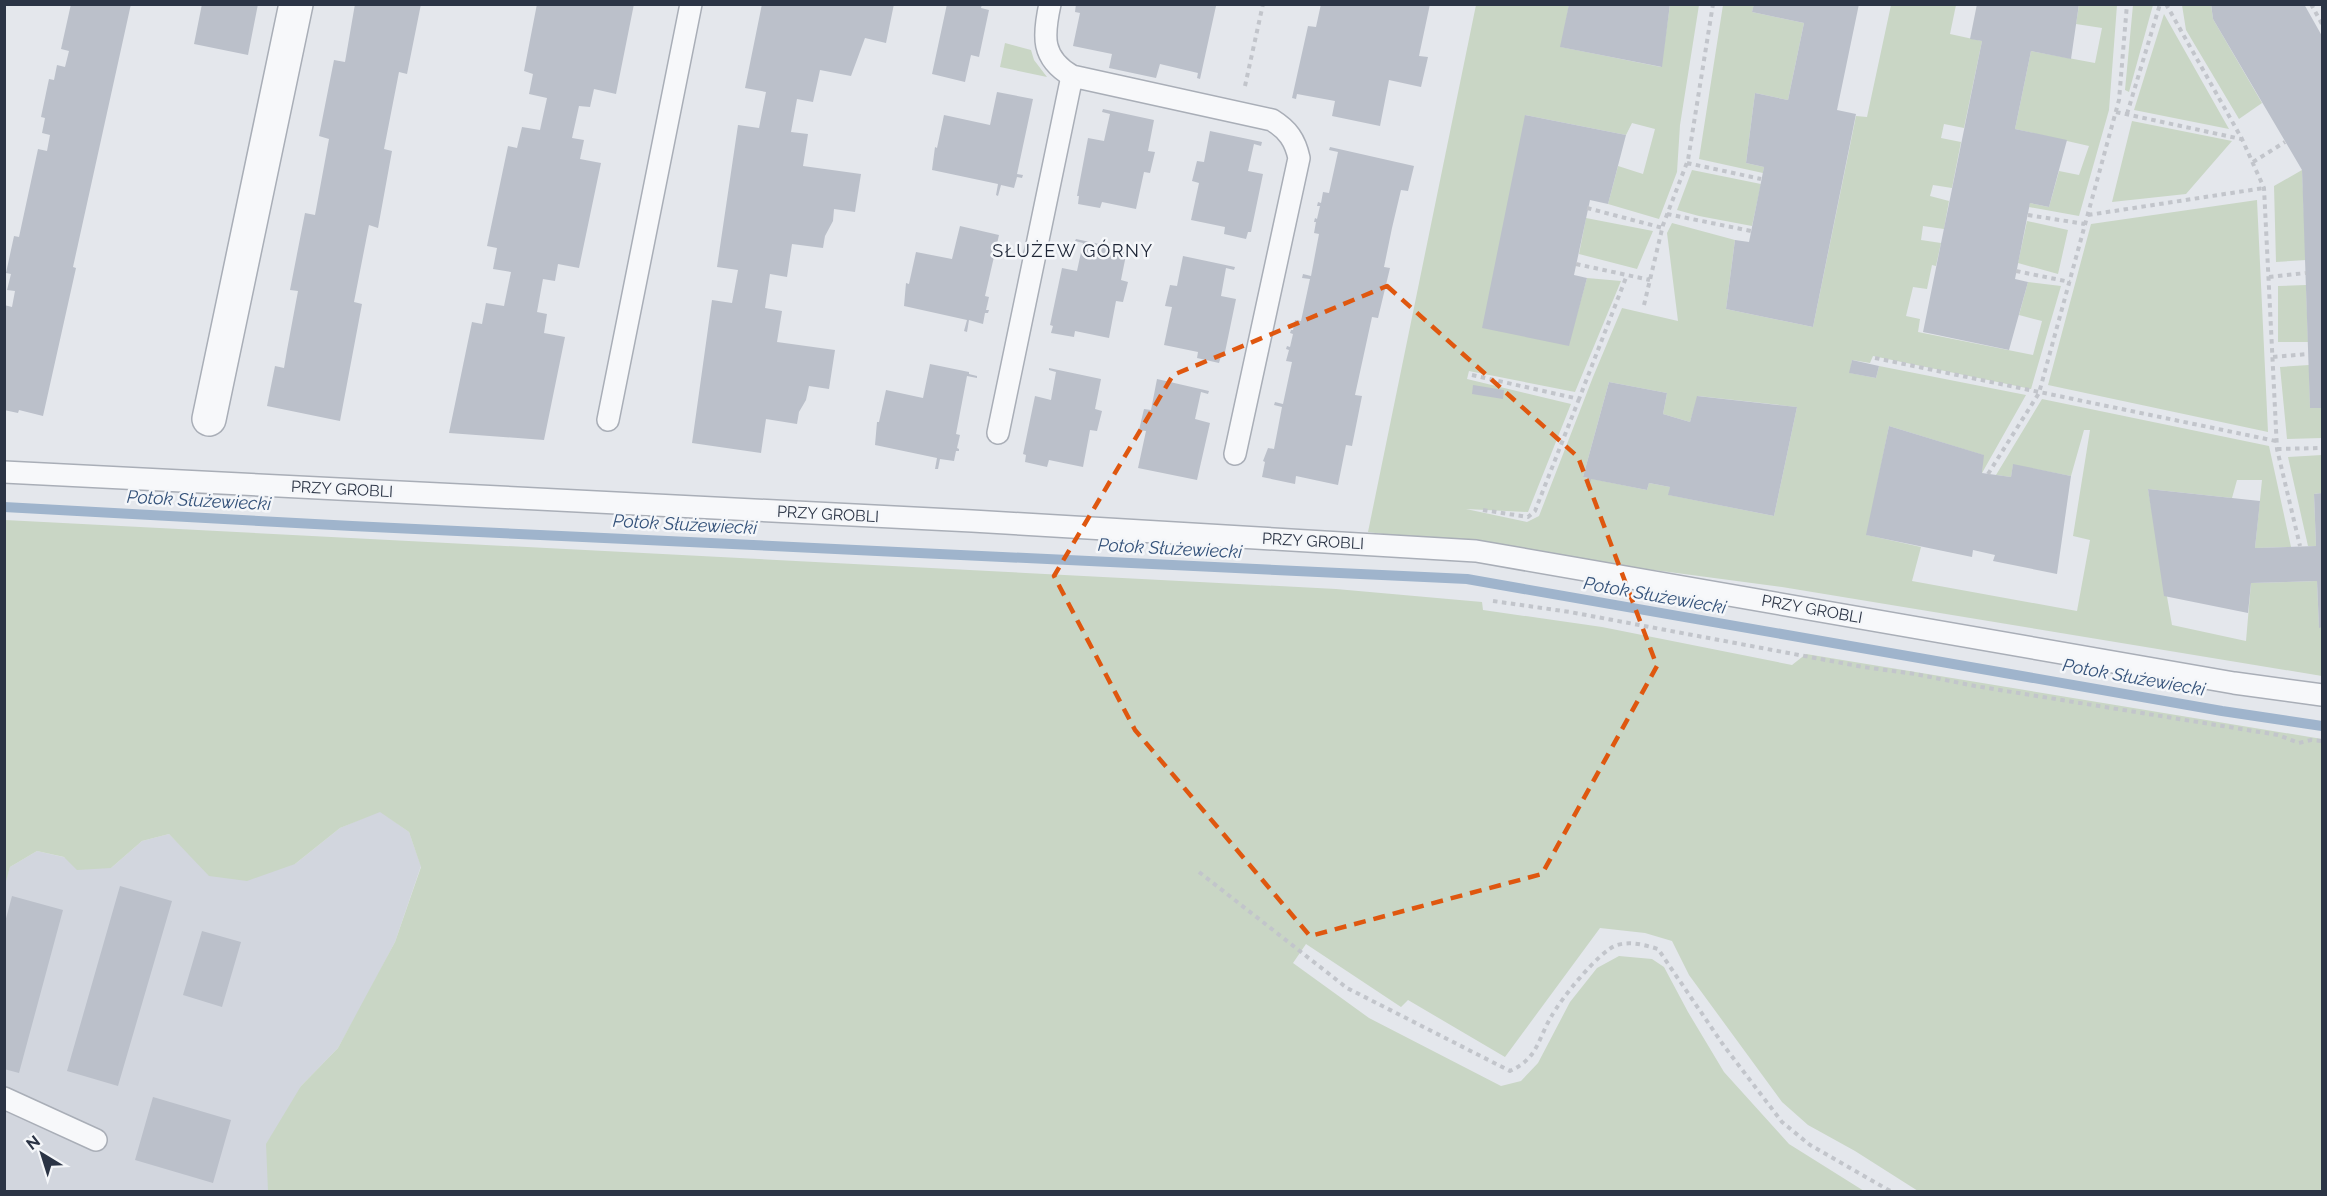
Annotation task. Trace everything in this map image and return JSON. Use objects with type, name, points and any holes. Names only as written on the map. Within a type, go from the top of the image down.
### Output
[{"type":"street","points":[[209,419],[296,4]]},
{"type":"lane","points":[[608,420],[691,4]]},
{"type":"lane","points":[[1050,4],[1044,37],[1047,48],[1060,69],[1072,76],[1272,120],[1286,129],[1296,144],[1299,158],[1234,454]]},
{"type":"lane","points":[[998,433],[1072,76]]},
{"type":"lane","name":"PRZY GROBLI","points":[[4,472],[972,521],[1476,551],[2234,683],[2322,695]]},
{"type":"lane","points":[[4,1098],[96,1140]]},
{"type":"path","points":[[1239,113],[1263,4]]},
{"type":"path","points":[[1644,305],[1667,214],[1687,163],[1713,4]]},
{"type":"path","points":[[1988,474],[2039,393],[2119,100],[2127,4]]},
{"type":"path","points":[[2127,114],[2160,4]]},
{"type":"path","points":[[2166,4],[2242,139],[2264,188],[2277,449],[2300,546]]},
{"type":"path","points":[[2311,4],[2322,24]]},
{"type":"path","points":[[2116,112],[2242,139]]},
{"type":"path","points":[[2253,162],[2285,142]]},
{"type":"path","points":[[1687,163],[1761,179]]},
{"type":"path","points":[[2088,215],[2264,188]]},
{"type":"path","points":[[1587,208],[1663,228]]},
{"type":"path","points":[[1667,214],[1751,231]]},
{"type":"path","points":[[2028,214],[2085,224]]},
{"type":"path","points":[[1576,264],[1650,280]]},
{"type":"path","points":[[2016,271],[2070,282]]},
{"type":"path","points":[[2269,277],[2306,273]]},
{"type":"path","points":[[1482,510],[1528,517],[1535,511],[1627,275]]},
{"type":"path","points":[[2273,357],[2308,354]]},
{"type":"path","points":[[1875,358],[2277,441]]},
{"type":"path","points":[[1472,375],[1579,399]]},
{"type":"path","points":[[2277,449],[2322,448]]},
{"type":"path","points":[[1493,601],[1570,612],[1863,667],[2278,735],[2299,743],[2311,740],[2322,741]]},
{"type":"path","points":[[1198,872],[1347,988],[1510,1071],[1523,1065],[1536,1052],[1551,1017],[1572,987],[1616,946],[1635,943],[1658,949],[1724,1046],[1782,1122],[1810,1145],[1892,1191]]},
{"type":"highlighted area","points":[[1387,286],[1578,457],[1657,666],[1542,874],[1310,936],[1135,730],[1054,576],[1173,375]]},
{"type":"shaded area","points":[[380,811],[409,832],[421,866],[395,942],[362,1005],[338,1048],[301,1086],[268,1191],[5,1192],[4,885],[10,867],[37,851],[111,868],[142,841],[169,834],[187,852],[295,864],[340,828]]},
{"type":"green space","points":[[1476,5],[1569,5],[1561,47],[1661,67],[1670,5],[1699,5],[1680,125],[1677,172],[1659,219],[1608,204],[1618,166],[1643,174],[1655,129],[1632,123],[1626,135],[1525,115],[1568,346],[1587,278],[1621,281],[1575,392],[1469,371],[1467,379],[1571,404],[1528,512],[1466,509],[1527,522],[1539,516],[1622,308],[1678,321],[1667,233],[1672,223],[1735,240],[1726,309],[1813,327],[1856,116],[1867,117],[1891,5],[1956,5],[1950,34],[1982,41],[1964,128],[1944,124],[1941,138],[1961,142],[1952,188],[1933,185],[1930,196],[1949,201],[1944,229],[1923,226],[1921,240],[1941,243],[1936,266],[1932,265],[1927,289],[1913,287],[1906,316],[1920,319],[1918,332],[2033,355],[2042,321],[2019,315],[2028,282],[2061,286],[2031,389],[1873,356],[1870,363],[1852,360],[1850,373],[1876,378],[1879,366],[2026,395],[1982,473],[1983,455],[1889,426],[1867,535],[1921,547],[1912,581],[2077,611],[2090,540],[2073,536],[2090,430],[2084,430],[2071,476],[2013,465],[2011,477],[1996,475],[2042,399],[2269,446],[2291,547],[2255,548],[2262,480],[2237,480],[2232,498],[2148,489],[2172,625],[2246,641],[2251,583],[2317,581],[2319,627],[2322,627],[2322,676],[1782,587],[1368,532]],"holes":[[[1609,382],[1667,393],[1663,414],[1690,422],[1698,396],[1797,407],[1774,516],[1669,495],[1670,487],[1649,483],[1647,490],[1583,477]]]},
{"type":"green space","points":[[1723,5],[1754,5],[1752,12],[1804,23],[1788,100],[1755,93],[1746,163],[1764,167],[1763,173],[1699,159]]},
{"type":"green space","points":[[2079,5],[2117,5],[2109,110],[2079,216],[2029,207],[2030,203],[2049,207],[2059,171],[2079,175],[2089,146],[2015,129],[2031,51],[2095,63],[2102,28],[2076,24]]},
{"type":"green space","points":[[2133,5],[2153,5],[2129,92],[2125,90]]},
{"type":"green space","points":[[2182,5],[2211,5],[2213,19],[2262,103],[2239,119],[2186,30]]},
{"type":"green space","points":[[2164,14],[2229,129],[2134,110]]},
{"type":"green space","points":[[1005,43],[1031,50],[1034,60],[1047,77],[1000,67]]},
{"type":"green space","points":[[2132,121],[2232,141],[2186,194],[2112,202]]},
{"type":"green space","points":[[1692,170],[1761,184],[1752,226],[1677,210]]},
{"type":"green space","points":[[2302,170],[2306,260],[2276,262],[2274,186]]},
{"type":"green space","points":[[2257,200],[2268,432],[2048,385],[2091,224]]},
{"type":"green space","points":[[1586,218],[1653,231],[1637,269],[1579,254]]},
{"type":"green space","points":[[2027,221],[2068,230],[2058,274],[2018,263]]},
{"type":"green space","points":[[2306,285],[2308,342],[2278,342],[2278,286]]},
{"type":"green space","points":[[2309,365],[2310,408],[2322,408],[2322,438],[2287,439],[2280,367]]},
{"type":"green space","points":[[2322,455],[2322,493],[2314,494],[2316,546],[2308,546],[2288,457]]},
{"type":"green space","points":[[5,520],[1336,589],[1482,602],[1483,610],[1602,627],[1792,665],[1806,654],[2322,739],[2322,1191],[1918,1191],[1855,1151],[1808,1125],[1782,1102],[1689,975],[1672,941],[1645,933],[1600,928],[1505,1057],[1408,1000],[1401,1007],[1306,944],[1293,963],[1369,1018],[1501,1086],[1521,1081],[1538,1063],[1570,1002],[1597,968],[1619,956],[1652,959],[1664,967],[1724,1072],[1789,1144],[1864,1191],[268,1191],[266,1144],[301,1086],[338,1048],[395,942],[421,867],[409,832],[380,812],[340,828],[295,864],[247,881],[209,876],[169,834],[142,841],[111,868],[77,870],[64,857],[37,851],[10,867],[5,885]]},
{"type":"building","points":[[71,4],[131,4],[43,416],[19,410],[18,413],[4,410],[4,305],[12,307],[15,291],[7,290],[11,274],[6,273],[14,236],[19,237],[38,149],[47,151],[50,135],[42,133],[45,118],[41,117],[49,79],[54,80],[57,65],[65,67],[69,51],[61,49]]},
{"type":"building","points":[[202,4],[258,4],[248,55],[194,44]]},
{"type":"building","points":[[355,4],[421,4],[407,74],[399,72],[384,149],[392,151],[378,228],[369,225],[354,302],[362,304],[340,421],[267,406],[275,366],[284,368],[298,291],[290,290],[305,213],[315,215],[329,139],[319,136],[334,60],[345,62]]},
{"type":"building","points":[[537,4],[634,4],[616,94],[594,89],[590,107],[579,106],[572,138],[584,140],[580,159],[601,163],[579,268],[558,264],[555,281],[543,279],[537,312],[547,314],[544,333],[565,337],[544,440],[449,433],[472,322],[482,324],[486,303],[504,306],[511,272],[493,269],[497,248],[487,246],[508,146],[517,148],[522,127],[540,130],[547,98],[529,94],[533,74],[524,71]]},
{"type":"building","points":[[762,4],[894,4],[886,43],[865,38],[851,76],[820,70],[813,102],[797,99],[791,132],[808,134],[803,166],[861,174],[855,212],[834,209],[833,221],[825,236],[823,248],[792,244],[787,277],[770,274],[765,308],[782,311],[777,342],[835,350],[829,389],[809,386],[797,424],[766,419],[761,453],[692,443],[712,300],[732,303],[738,270],[717,267],[738,125],[759,128],[766,92],[745,88]]},
{"type":"building","points":[[947,4],[982,4],[981,8],[989,10],[979,57],[971,55],[965,82],[932,74]]},
{"type":"building","points":[[1076,4],[1216,6],[1200,79],[1197,78],[1198,73],[1160,64],[1156,78],[1109,68],[1112,54],[1073,46],[1080,13],[1075,12]]},
{"type":"building","points":[[1321,4],[1430,4],[1419,56],[1428,57],[1421,87],[1389,80],[1380,126],[1332,116],[1335,101],[1297,94],[1296,99],[1292,98],[1308,26],[1316,27]]},
{"type":"building","points":[[1569,4],[1670,4],[1662,67],[1560,47]]},
{"type":"building","points":[[1754,4],[1859,4],[1837,110],[1856,114],[1813,327],[1726,309],[1735,240],[1749,242],[1764,167],[1746,163],[1755,93],[1788,100],[1804,23],[1752,12]]},
{"type":"building","points":[[1977,4],[2079,4],[2071,59],[2031,51],[2015,129],[2067,140],[2049,207],[2030,203],[2015,279],[2028,282],[2009,350],[1923,332],[1982,41],[1970,39]]},
{"type":"building","points":[[2211,4],[2304,4],[2322,36],[2322,408],[2310,408],[2302,170],[2213,19]]},
{"type":"building","points":[[997,92],[1033,99],[1017,174],[1023,175],[1022,178],[1017,177],[1014,188],[1001,185],[998,196],[996,195],[998,184],[932,170],[935,147],[937,148],[944,115],[990,125]]},
{"type":"building","points":[[1103,109],[1154,120],[1148,151],[1155,152],[1150,173],[1144,172],[1136,209],[1102,202],[1100,208],[1078,204],[1079,196],[1077,196],[1088,138],[1104,141],[1110,114],[1102,112]]},
{"type":"building","points":[[1525,115],[1626,135],[1608,204],[1590,200],[1574,275],[1587,278],[1569,346],[1482,328]]},
{"type":"building","points":[[1210,131],[1262,142],[1261,146],[1254,144],[1248,171],[1263,174],[1251,232],[1248,232],[1246,239],[1224,234],[1225,227],[1191,220],[1199,183],[1192,181],[1197,161],[1204,162]]},
{"type":"building","points":[[1330,147],[1414,166],[1408,191],[1401,190],[1384,267],[1390,268],[1378,318],[1372,317],[1355,395],[1362,396],[1352,446],[1346,445],[1338,485],[1296,476],[1295,484],[1262,477],[1265,462],[1263,461],[1268,448],[1274,449],[1282,407],[1274,405],[1275,402],[1283,404],[1292,362],[1286,361],[1289,350],[1286,349],[1287,346],[1290,347],[1293,334],[1290,333],[1295,320],[1301,321],[1310,279],[1302,278],[1303,274],[1311,276],[1319,234],[1314,233],[1316,222],[1314,222],[1320,206],[1317,206],[1318,202],[1321,203],[1323,192],[1329,193],[1338,152],[1329,150]]},
{"type":"building","points":[[960,226],[999,235],[985,296],[989,297],[986,310],[989,310],[985,313],[983,324],[969,320],[967,332],[964,331],[967,320],[904,306],[906,283],[909,284],[916,252],[952,259]]},
{"type":"building","points":[[1076,239],[1127,250],[1121,280],[1128,282],[1123,302],[1116,301],[1109,338],[1075,331],[1074,337],[1051,333],[1053,326],[1050,325],[1062,268],[1077,271],[1083,243],[1075,241]]},
{"type":"building","points":[[1183,256],[1235,267],[1234,270],[1226,268],[1221,296],[1236,299],[1224,357],[1221,356],[1219,363],[1197,358],[1198,352],[1164,345],[1172,307],[1165,306],[1170,285],[1177,286]]},
{"type":"building","points":[[1852,360],[1879,366],[1876,378],[1849,373]]},
{"type":"building","points":[[930,364],[969,372],[977,376],[977,378],[967,376],[956,434],[960,435],[957,448],[959,451],[956,451],[954,461],[940,459],[938,469],[935,469],[937,458],[875,445],[877,422],[879,422],[886,390],[923,398]]},
{"type":"building","points":[[1049,368],[1101,379],[1095,409],[1102,411],[1097,431],[1090,430],[1083,467],[1049,460],[1047,467],[1025,462],[1026,455],[1023,454],[1035,396],[1051,400],[1056,372]]},
{"type":"building","points":[[1157,379],[1209,391],[1208,394],[1201,392],[1195,419],[1210,423],[1197,480],[1138,468],[1146,431],[1139,430],[1144,409],[1151,410]]},
{"type":"building","points":[[1609,382],[1667,393],[1663,414],[1690,422],[1697,396],[1797,407],[1774,516],[1668,495],[1670,487],[1649,483],[1647,490],[1591,479],[1589,487],[1586,487],[1588,478],[1583,477]]},
{"type":"building","points":[[1473,385],[1504,390],[1503,399],[1472,394]]},
{"type":"building","points":[[1889,426],[1984,455],[1982,473],[2011,477],[2013,464],[2071,476],[2057,574],[1993,561],[1995,555],[1973,550],[1972,557],[1866,535]]},
{"type":"building","points":[[2148,489],[2260,501],[2255,548],[2316,546],[2314,494],[2322,493],[2322,627],[2319,628],[2317,581],[2251,583],[2248,613],[2164,596]]},
{"type":"building","points":[[120,886],[172,901],[118,1086],[67,1071]]},
{"type":"building","points":[[12,896],[63,910],[19,1073],[4,1069],[4,926]]},
{"type":"building","points":[[202,931],[241,942],[222,1007],[183,995]]},
{"type":"building","points":[[153,1097],[231,1120],[213,1183],[135,1160]]},
{"type":"waterway","name":"Potok Służewiecki","points":[[4,507],[352,526],[1467,579],[2222,711],[2322,726]]},
{"type":"district","name":"SŁUŻEW GÓRNY","points":[[1073,250]]}]
